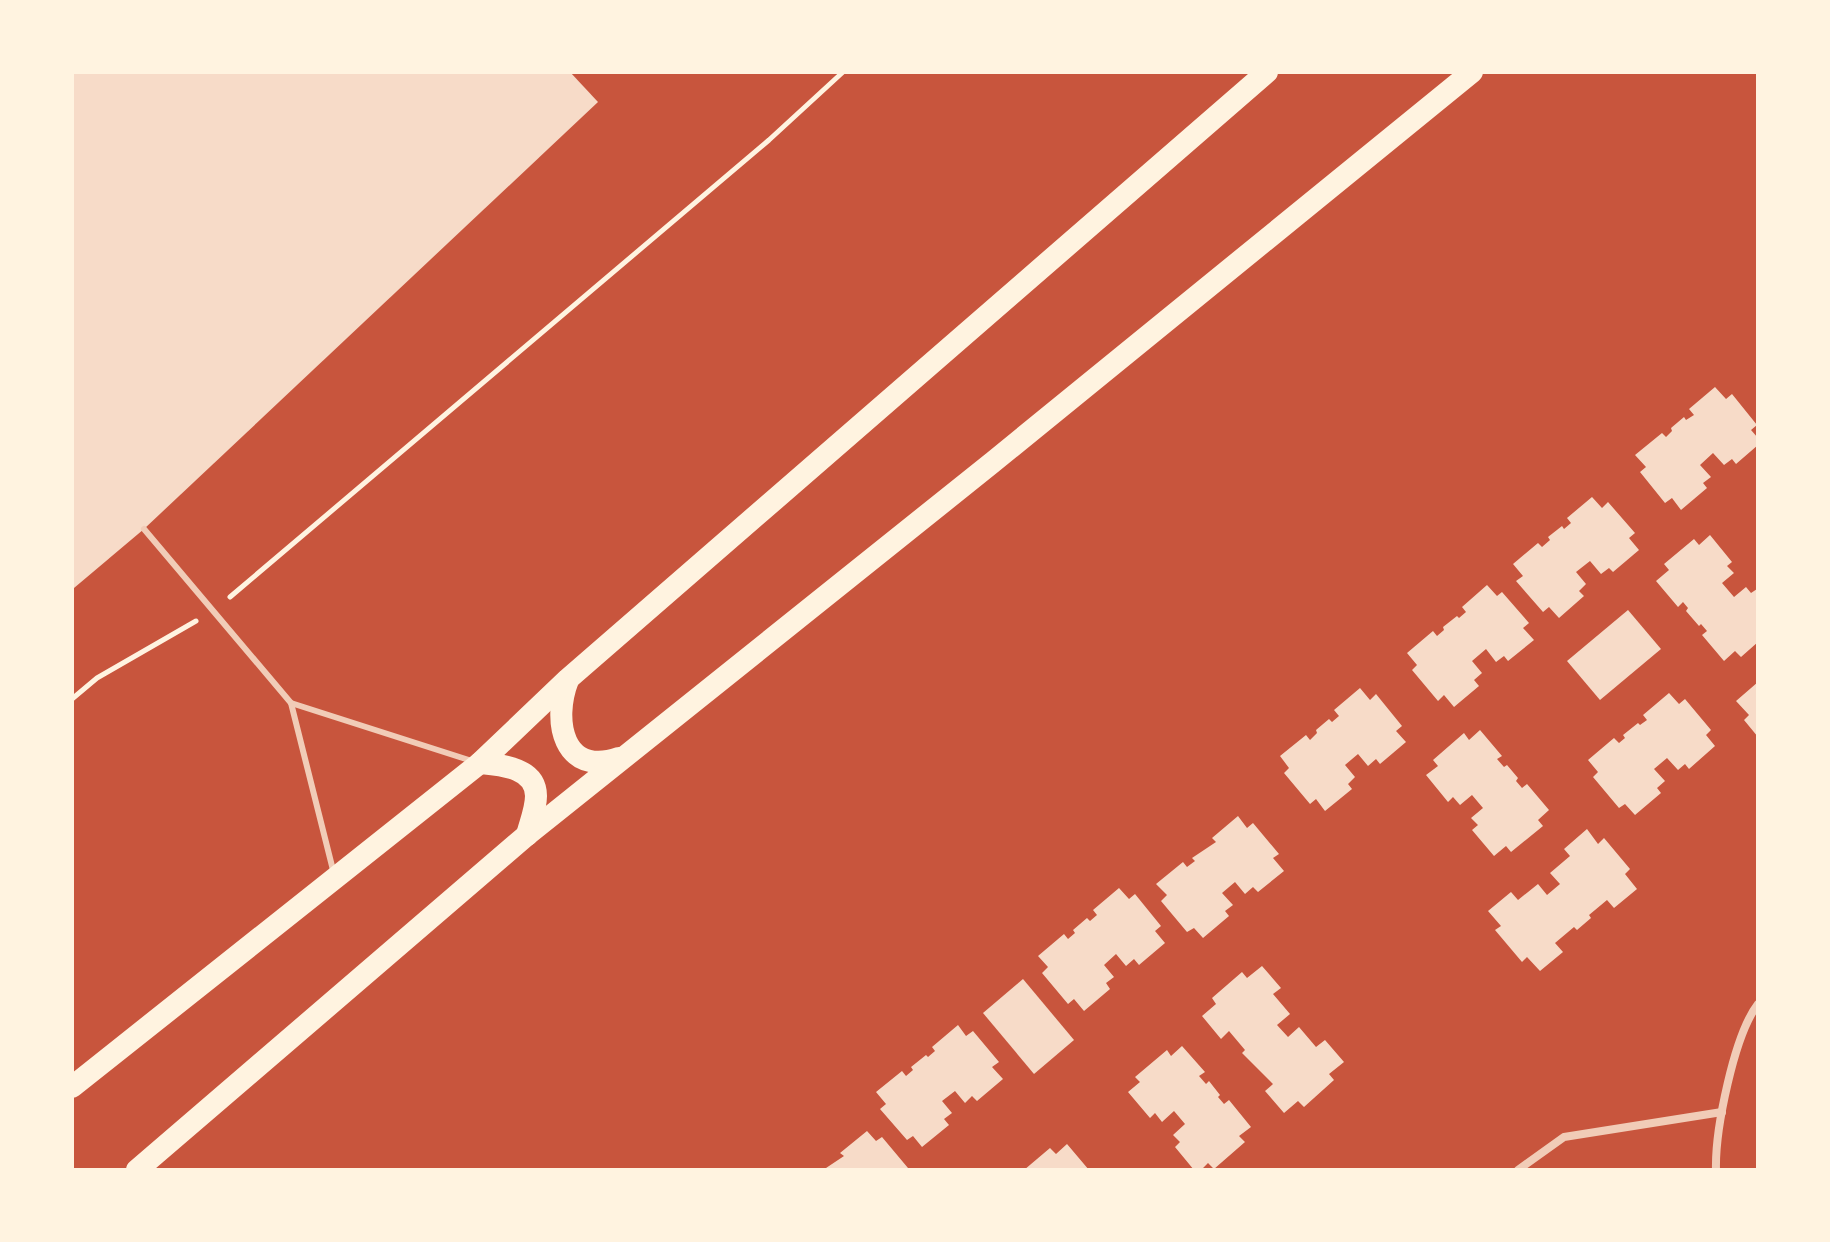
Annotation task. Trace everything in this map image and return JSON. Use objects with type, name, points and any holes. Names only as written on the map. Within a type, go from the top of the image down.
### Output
[{"type":"highway","points":[[72,1087],[480,763],[568,679],[1267,72]]},
{"type":"highway","points":[[137,1170],[623,756],[993,462],[1472,72]]},
{"type":"highway","points":[[568,679],[561,698],[559,723],[568,745],[578,756],[595,763],[623,756]]},
{"type":"highway","points":[[480,763],[515,767],[531,783],[536,797],[527,835]]},
{"type":"street","points":[[1716,1170],[1715,1142],[1722,1112],[1749,1016],[1758,1004]]},
{"type":"street","points":[[1518,1170],[1564,1137],[1722,1112]]},
{"type":"lane","points":[[144,529],[291,703],[335,878]]},
{"type":"lane","points":[[291,703],[480,763]]},
{"type":"path","points":[[72,699],[97,678],[213,611],[769,140],[843,72]]},
{"type":"building","points":[[72,72],[570,72],[598,102],[144,529],[74,588]]},
{"type":"building","points":[[1715,387],[1726,399],[1732,394],[1757,425],[1751,430],[1758,438],[1758,445],[1736,464],[1732,459],[1724,465],[1713,453],[1700,465],[1711,477],[1703,483],[1707,488],[1681,510],[1672,498],[1665,503],[1640,472],[1646,467],[1635,455],[1662,433],[1666,437],[1684,417],[1686,420],[1694,415],[1689,409]]},
{"type":"building","points":[[1592,497],[1602,508],[1608,502],[1635,533],[1629,538],[1639,550],[1613,572],[1609,568],[1601,574],[1590,561],[1576,572],[1586,584],[1579,591],[1584,596],[1559,618],[1549,607],[1543,612],[1516,581],[1523,576],[1513,564],[1538,543],[1542,547],[1550,540],[1548,537],[1562,526],[1564,529],[1571,523],[1567,518]]},
{"type":"building","points":[[1710,535],[1732,562],[1727,566],[1734,573],[1722,583],[1734,597],[1746,587],[1751,593],[1758,590],[1758,642],[1741,657],[1735,651],[1724,661],[1702,635],[1707,631],[1686,611],[1688,608],[1683,602],[1678,607],[1656,581],[1669,570],[1664,564],[1694,539],[1699,545]]},
{"type":"building","points":[[1487,585],[1497,596],[1502,592],[1529,623],[1523,628],[1534,640],[1508,661],[1504,656],[1496,662],[1486,649],[1472,661],[1482,673],[1474,680],[1479,686],[1454,707],[1444,695],[1438,701],[1412,670],[1417,665],[1407,653],[1433,631],[1437,636],[1444,630],[1443,627],[1457,616],[1459,618],[1466,612],[1462,607]]},
{"type":"building","points":[[1628,610],[1661,649],[1600,700],[1567,661]]},
{"type":"building","points":[[1758,682],[1758,737],[1744,720],[1749,715],[1736,701]]},
{"type":"building","points":[[1360,688],[1370,700],[1376,694],[1402,726],[1396,731],[1406,742],[1380,764],[1376,759],[1368,766],[1358,754],[1345,765],[1355,777],[1348,784],[1352,789],[1325,811],[1316,799],[1310,804],[1284,773],[1289,768],[1280,756],[1306,735],[1310,740],[1329,719],[1332,722],[1339,716],[1334,710]]},
{"type":"building","points":[[1669,693],[1679,704],[1685,699],[1711,730],[1706,735],[1715,746],[1689,769],[1685,764],[1678,770],[1667,758],[1654,769],[1665,781],[1657,788],[1661,793],[1635,815],[1625,804],[1619,808],[1593,777],[1598,772],[1588,760],[1614,738],[1619,743],[1625,738],[1623,735],[1647,720],[1643,715]]},
{"type":"building","points":[[1480,730],[1502,756],[1497,759],[1504,767],[1507,765],[1522,788],[1527,784],[1549,810],[1538,820],[1543,826],[1511,852],[1506,846],[1494,856],[1472,830],[1478,825],[1471,818],[1483,808],[1472,795],[1460,805],[1453,797],[1448,802],[1426,775],[1438,766],[1433,760],[1464,733],[1469,740]]},
{"type":"building","points":[[1238,816],[1247,828],[1253,823],[1279,854],[1273,858],[1284,871],[1258,892],[1253,887],[1245,894],[1235,882],[1222,893],[1233,905],[1225,911],[1229,916],[1203,938],[1194,928],[1187,932],[1161,901],[1167,895],[1156,884],[1183,862],[1187,867],[1195,861],[1192,858],[1216,842],[1212,838]]},
{"type":"building","points":[[1587,829],[1598,844],[1604,838],[1630,869],[1625,874],[1637,889],[1614,908],[1607,900],[1577,930],[1574,927],[1555,943],[1563,952],[1540,971],[1527,957],[1522,962],[1495,930],[1501,926],[1488,911],[1511,892],[1518,900],[1538,884],[1547,895],[1560,884],[1550,873],[1570,856],[1564,849]]},
{"type":"building","points":[[1119,888],[1129,899],[1135,894],[1161,926],[1155,931],[1165,943],[1139,965],[1134,959],[1126,966],[1116,954],[1104,965],[1114,977],[1106,983],[1110,989],[1084,1011],[1074,999],[1068,1004],[1042,973],[1048,967],[1038,956],[1064,934],[1068,939],[1087,918],[1090,921],[1097,915],[1093,910]]},
{"type":"building","points":[[1262,966],[1281,988],[1273,994],[1290,1014],[1277,1025],[1288,1037],[1299,1027],[1316,1047],[1325,1040],[1344,1062],[1329,1074],[1334,1080],[1304,1107],[1298,1101],[1284,1113],[1265,1091],[1273,1084],[1242,1053],[1245,1050],[1229,1031],[1221,1039],[1202,1016],[1216,1004],[1212,998],[1242,972],[1247,978]]},
{"type":"building","points":[[1023,979],[1074,1040],[1034,1074],[983,1013]]},
{"type":"building","points":[[958,1025],[966,1036],[973,1031],[999,1062],[992,1067],[1003,1079],[977,1101],[972,1096],[965,1103],[955,1091],[942,1101],[952,1113],[944,1119],[949,1125],[922,1147],[913,1136],[907,1140],[880,1109],[886,1104],[876,1092],[902,1071],[906,1076],[913,1070],[911,1067],[935,1051],[932,1047]]},
{"type":"building","points":[[1182,1046],[1205,1072],[1199,1076],[1206,1084],[1209,1081],[1224,1104],[1229,1100],[1251,1127],[1239,1136],[1245,1142],[1214,1169],[1208,1163],[1201,1170],[1194,1170],[1175,1147],[1180,1142],[1173,1135],[1185,1124],[1174,1111],[1162,1122],[1155,1113],[1150,1118],[1128,1092],[1140,1082],[1135,1077],[1167,1050],[1171,1056]]},
{"type":"building","points":[[867,1131],[876,1141],[882,1137],[908,1168],[823,1170],[844,1156],[840,1153]]},
{"type":"building","points":[[1067,1144],[1089,1170],[1024,1170],[1050,1148],[1056,1154]]}]
